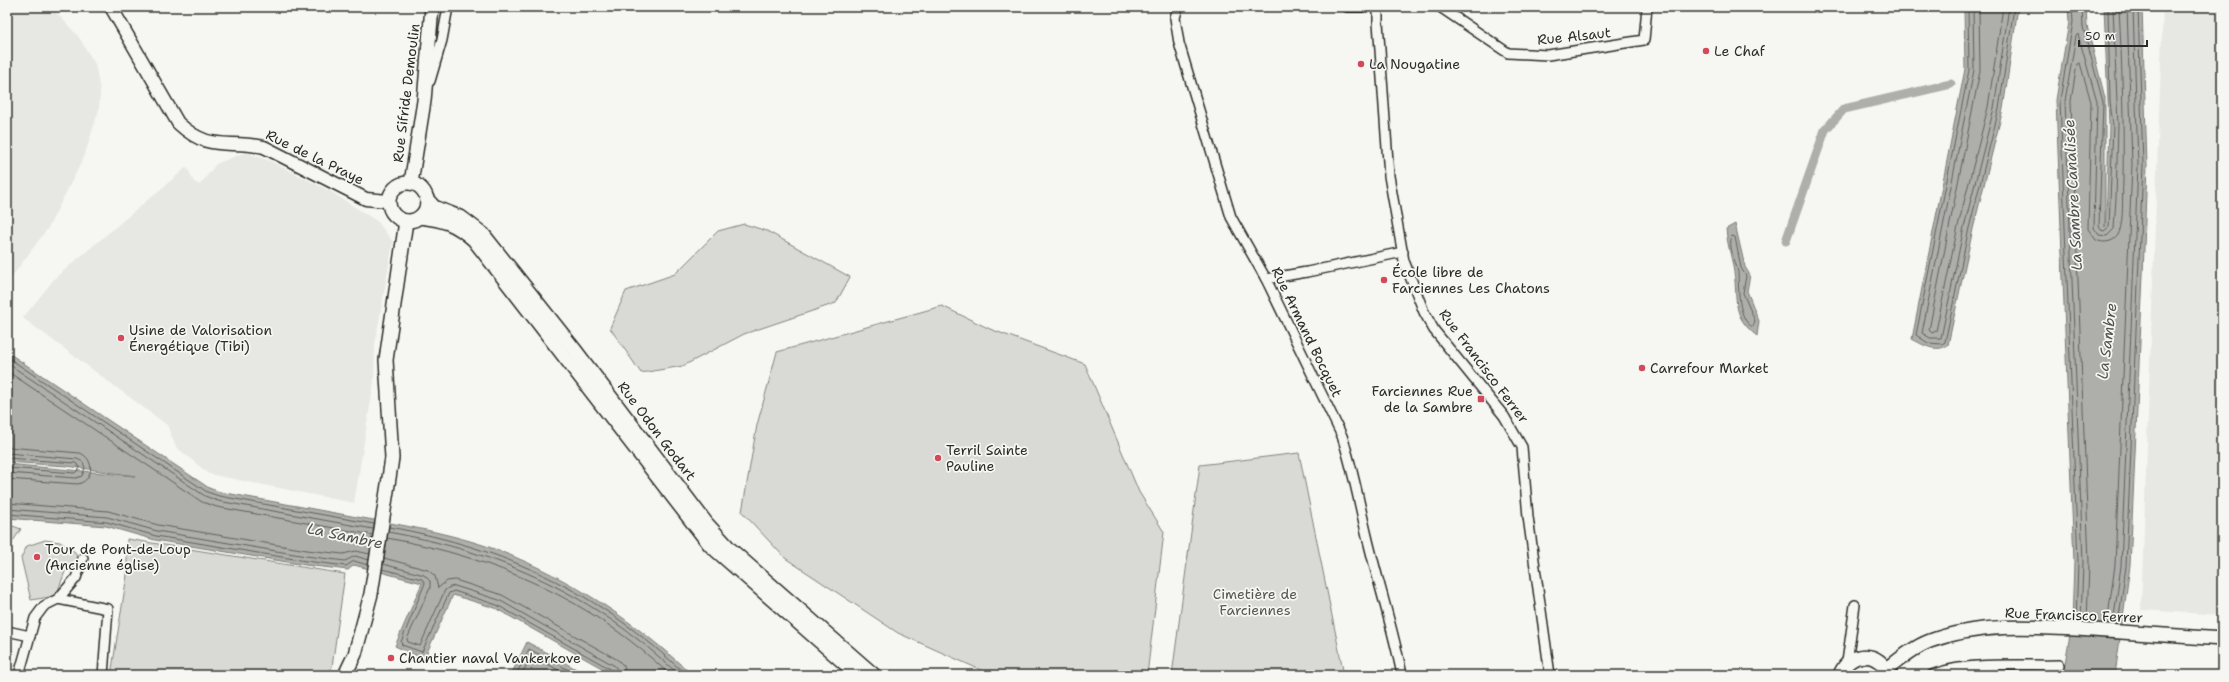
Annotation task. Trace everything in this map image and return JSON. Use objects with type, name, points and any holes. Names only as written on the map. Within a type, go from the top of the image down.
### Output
[{"type":"main road","name":"Rue Sifride Demoulin","points":[[411,183],[424,101],[432,7]]},
{"type":"main road","name":"Rue Sifride Demoulin","points":[[388,201],[392,190],[396,186],[411,183],[422,189],[427,199]]},
{"type":"main road","points":[[388,201],[389,207],[395,217],[406,221],[420,217],[425,212],[427,199]]},
{"type":"main road","name":"Rue Odon Godart","points":[[427,199],[434,207],[462,218],[483,234],[575,350],[707,524],[730,549],[874,675]]},
{"type":"main road","name":"Rue Odon Godart","points":[[420,217],[443,220],[459,227],[474,240],[710,544],[858,675]]},
{"type":"main road","points":[[345,675],[355,654],[371,594],[392,458],[386,360],[406,221]]},
{"type":"main road","name":"Rue Francisco Ferrer","points":[[1888,672],[1912,650],[1929,641],[1950,635],[1995,628],[2045,628],[2222,639]]},
{"type":"main road","points":[[1840,675],[1848,662],[1854,658],[1869,656],[1882,663],[1888,672]]},
{"type":"street","name":"Rue de la Praye","points":[[111,7],[178,123],[191,135],[204,142],[219,144],[250,144],[264,147],[366,199],[388,201]]},
{"type":"street","points":[[424,101],[442,40],[448,7]]},
{"type":"street","name":"Rue Armand Bocquet","points":[[1178,7],[1175,18],[1180,43],[1231,217],[1266,279],[1342,436],[1351,462],[1367,537],[1395,640],[1402,675]]},
{"type":"street","points":[[1347,7],[1362,7]]},
{"type":"street","name":"Rue Francisco Ferrer","points":[[1378,7],[1389,176],[1403,252],[1424,312],[1434,330],[1504,416],[1522,447],[1528,517],[1550,675]]},
{"type":"street","name":"Rue Alsaut","points":[[1440,7],[1508,53],[1548,55],[1644,40],[1646,7]]},
{"type":"street","points":[[1266,279],[1308,272],[1403,252]]},
{"type":"street","points":[[20,675],[35,618],[44,606],[58,599],[76,578],[83,558]]},
{"type":"street","points":[[58,599],[108,609],[103,675]]},
{"type":"street","points":[[1848,662],[1855,605]]},
{"type":"street","points":[[7,631],[30,636]]},
{"type":"street","points":[[1932,675],[1943,670],[1961,668],[2059,665]]},
{"type":"shaded area","points":[[7,7],[57,7],[55,11],[78,36],[95,64],[100,90],[99,109],[84,157],[48,228],[7,283]]},
{"type":"shaded area","points":[[2163,7],[2222,7],[2222,615],[2141,610]]},
{"type":"shaded area","points":[[246,152],[270,161],[330,191],[378,222],[393,242],[375,344],[374,381],[354,503],[209,474],[176,447],[167,425],[23,318],[55,278],[187,167],[194,182],[200,185],[216,164]]},
{"type":"green space","points":[[744,224],[767,231],[850,277],[836,303],[744,334],[683,366],[641,373],[610,328],[626,291],[675,274],[718,231]]},
{"type":"green space","name":"Terril Sainte Pauline","points":[[942,306],[990,329],[1085,364],[1139,492],[1164,532],[1147,675],[992,675],[898,633],[785,558],[742,512],[757,425],[777,352]]},
{"type":"green space","name":"Cimetière de Farciennes","points":[[1299,453],[1344,675],[1172,675],[1200,465]]},
{"type":"green space","points":[[7,524],[21,529],[7,550]]},
{"type":"green space","points":[[127,539],[345,574],[332,667],[328,675],[111,675],[127,575]]},
{"type":"green space","points":[[45,540],[60,542],[75,552],[78,560],[74,567],[66,569],[56,596],[31,600],[21,558],[27,546]]},
{"type":"water","points":[[1964,7],[2018,7],[2003,109],[1973,229],[1948,345],[1934,348],[1925,346],[1912,339],[1965,69]]},
{"type":"water","points":[[2068,7],[2086,7],[2087,26],[2105,98],[2105,227],[2109,125],[2104,7],[2142,7],[2147,165],[2143,275],[2130,566],[2115,675],[2063,675],[2072,623],[2074,562],[2056,100],[2069,22]]},
{"type":"water","points":[[1735,224],[1745,267],[1750,275],[1747,291],[1759,321],[1757,336],[1743,322],[1737,307],[1734,272],[1726,229]]},
{"type":"water","name":"La Sambre","points":[[7,352],[209,488],[220,492],[435,532],[468,540],[500,551],[527,562],[578,589],[602,604],[648,637],[692,675],[614,675],[495,608],[453,595],[424,659],[395,646],[422,583],[354,565],[348,570],[305,565],[155,540],[106,526],[7,518],[7,464],[135,476],[67,466],[7,462]]},
{"type":"water","points":[[527,642],[587,675],[511,675]]},
{"type":"waterway","points":[[1786,241],[1825,130],[1844,109],[1951,84]]},
{"type":"place","name":"Le Chaf","points":[[1706,51]]},
{"type":"place","name":"La Nougatine","points":[[1361,64]]},
{"type":"place","name":"École libre de Farciennes Les Chatons","points":[[1384,280]]},
{"type":"place","name":"Usine de Valorisation Énergétique (Tibi)","points":[[121,338]]},
{"type":"place","name":"Carrefour Market","points":[[1642,368]]},
{"type":"place","name":"Farciennes Rue de la Sambre","points":[[1481,399]]},
{"type":"place","name":"Terril Sainte Pauline","points":[[938,458]]},
{"type":"place","name":"Tour de Pont-de-Loup (Ancienne église)","points":[[37,557]]},
{"type":"place","name":"Chantier naval Vankerkove","points":[[391,658]]},
{"type":"water label","name":"La Sambre Canalisée","points":[[2073,195]]}]
